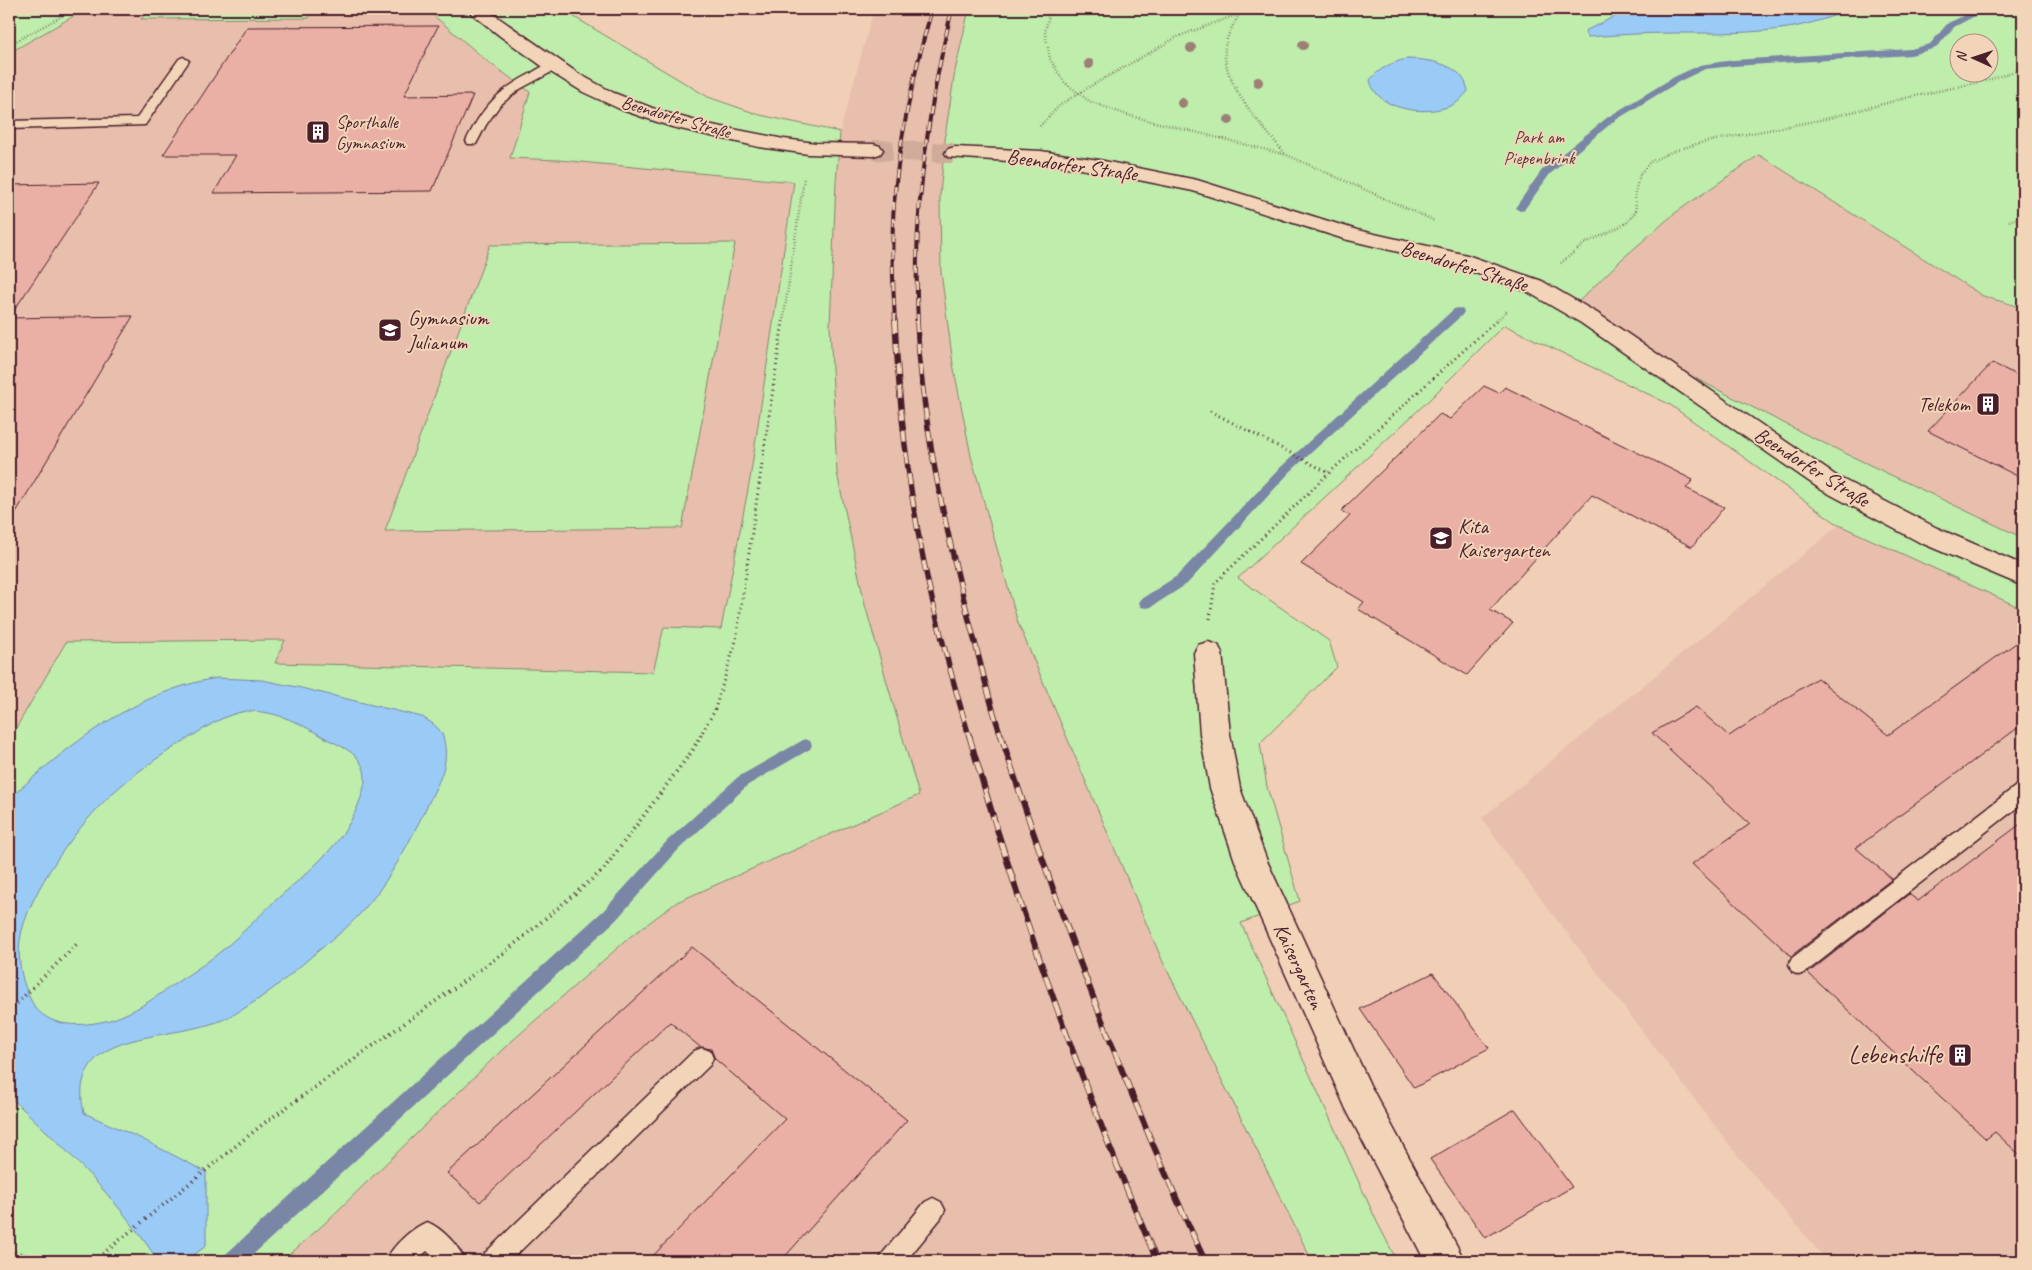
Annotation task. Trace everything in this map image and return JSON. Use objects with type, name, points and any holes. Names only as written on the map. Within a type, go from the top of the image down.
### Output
[{"type":"street","name":"Beendorfer Straße","points":[[475,9],[520,43],[606,96],[664,118],[713,131],[809,148],[873,150]]},
{"type":"street","name":"Beendorfer Straße","points":[[955,153],[1014,154],[1099,166],[1197,186],[1351,235],[1459,260],[1534,286],[1589,318],[1829,483],[1928,534],[2023,576]]},
{"type":"street","name":"Kaisergarten","points":[[1208,653],[1215,734],[1225,788],[1250,861],[1358,1097],[1445,1261]]},
{"type":"lane","points":[[9,125],[141,122],[183,61]]},
{"type":"lane","points":[[472,140],[481,120],[491,106],[504,94],[555,65]]},
{"type":"lane","points":[[1799,965],[2023,792]]},
{"type":"lane","points":[[493,1261],[702,1058]]},
{"type":"lane","points":[[891,1261],[933,1210]]},
{"type":"lane","points":[[398,1261],[427,1234],[453,1261]]},
{"type":"path","points":[[9,45],[75,9]]},
{"type":"path","points":[[1050,9],[1046,31],[1047,49],[1052,63],[1061,78],[1077,94],[1104,107],[1128,115],[1287,155],[1440,223]]},
{"type":"path","points":[[1014,154],[1059,106],[1077,94],[1177,36],[1252,9]]},
{"type":"path","points":[[1239,15],[1227,38],[1225,53],[1228,70],[1237,90],[1246,103],[1287,155]]},
{"type":"path","points":[[1208,653],[1215,583],[1329,473],[1534,286],[1584,244],[1627,223],[1636,211],[1635,192],[1640,174],[1650,162],[1671,152],[1700,143],[1825,119],[1906,98],[1989,80],[2023,68]]},
{"type":"path","points":[[94,1261],[206,1172],[262,1124],[510,949],[603,870],[692,751],[714,712],[736,641],[809,148]]},
{"type":"path","points":[[2009,221],[2023,216]]},
{"type":"path","points":[[1210,411],[1329,473]]},
{"type":"path","points":[[9,1010],[80,942]]},
{"type":"path","points":[[9,1251],[49,1261]]},
{"type":"shaded area","name":"Gymnasium Julianum","points":[[86,9],[426,9],[487,61],[530,92],[510,158],[559,160],[794,181],[750,479],[721,629],[664,627],[654,672],[274,663],[285,640],[66,642],[9,740],[9,53]]},
{"type":"shaded area","points":[[874,9],[969,9],[955,71],[946,130],[940,195],[941,272],[953,364],[971,456],[1018,623],[1162,960],[1312,1261],[282,1261],[324,1224],[504,1048],[631,936],[677,902],[770,860],[865,605],[837,473],[830,326],[840,132]]},
{"type":"shaded area","points":[[1759,155],[1983,296],[2023,308],[2023,538],[1809,436],[1567,313],[1622,259],[1675,213]]},
{"type":"shaded area","points":[[1839,525],[2023,609],[2023,1261],[1827,1261],[1739,1157],[1511,860],[1482,818]]},
{"type":"green space","points":[[11,9],[86,9],[9,53],[9,11]]},
{"type":"green space","points":[[149,9],[314,9],[309,18],[141,19]]},
{"type":"green space","points":[[426,9],[561,9],[708,97],[760,115],[840,132],[830,326],[837,473],[865,605],[919,795],[677,902],[631,936],[504,1048],[324,1224],[282,1261],[9,1261],[9,740],[66,642],[285,640],[275,663],[653,672],[664,627],[721,629],[750,479],[794,182],[559,160],[510,158],[530,92],[487,61]]},
{"type":"green space","name":"Park am Piepenbrink","points":[[969,9],[2023,9],[2023,308],[1983,296],[1759,155],[1675,213],[1622,259],[1567,313],[1809,436],[2023,538],[2023,609],[1839,525],[1669,404],[1504,325],[1427,402],[1238,578],[1329,641],[1337,667],[1260,743],[1267,787],[1300,901],[1241,923],[1377,1222],[1397,1261],[1312,1261],[1162,960],[1018,623],[971,456],[953,364],[941,272],[940,195],[946,130],[955,71]]},
{"type":"green space","points":[[735,243],[682,528],[385,531],[490,245]]},
{"type":"water","points":[[1630,9],[1853,9],[1801,25],[1764,31],[1651,33],[1588,37],[1585,31]]},
{"type":"water","points":[[1406,59],[1435,62],[1453,69],[1465,82],[1468,91],[1462,98],[1450,106],[1428,111],[1403,108],[1382,99],[1374,90],[1370,80],[1386,66]]},
{"type":"water","points":[[217,678],[262,680],[422,717],[436,726],[442,734],[445,743],[445,757],[439,781],[399,860],[371,901],[342,931],[274,988],[233,1015],[201,1027],[146,1037],[113,1047],[94,1061],[85,1075],[82,1089],[84,1113],[142,1139],[206,1172],[206,1246],[185,1261],[158,1261],[108,1195],[9,1096],[9,799],[79,740],[105,723],[159,695],[187,685]],"holes":[[[246,711],[280,716],[299,724],[347,750],[361,763],[364,770],[365,783],[361,798],[344,832],[321,859],[231,943],[204,964],[143,1005],[113,1019],[82,1024],[61,1023],[51,1020],[42,1014],[35,1007],[24,984],[19,957],[20,940],[33,901],[44,880],[71,839],[101,804],[157,758],[221,719]]]},
{"type":"building","name":"Sporthalle Gymnasium","points":[[438,26],[404,96],[473,95],[432,191],[214,193],[236,155],[163,155],[247,27]]},
{"type":"building","points":[[99,183],[9,318],[9,185]]},
{"type":"building","points":[[133,316],[9,524],[9,318]]},
{"type":"building","name":"Telekom","points":[[1992,363],[2023,378],[2023,479],[1928,431]]},
{"type":"building","name":"Kita Kaisergarten","points":[[1484,386],[1499,393],[1505,387],[1693,480],[1686,488],[1724,507],[1692,547],[1592,495],[1490,610],[1513,623],[1467,675],[1358,609],[1364,602],[1301,564],[1350,516],[1341,511],[1440,414],[1450,419]]},
{"type":"building","points":[[2023,638],[2023,724],[1856,848],[1892,879],[1791,956],[1692,864],[1750,824],[1652,733],[1696,707],[1729,736],[1817,678],[1888,735]]},
{"type":"building","name":"Lebenshilfe","points":[[2023,822],[2023,1158],[1995,1132],[1986,1139],[1808,973],[1909,894],[1918,901]]},
{"type":"building","points":[[692,947],[907,1120],[781,1261],[648,1261],[785,1119],[715,1059],[711,1049],[700,1047],[670,1022],[480,1202],[447,1173]]},
{"type":"building","points":[[1433,973],[1489,1048],[1414,1088],[1360,1009]]},
{"type":"building","points":[[1515,1109],[1572,1187],[1485,1238],[1430,1159]]},
{"type":"waterway","points":[[1520,208],[1546,172],[1611,119],[1677,79],[1703,67],[1733,63],[1911,52],[1933,46],[1951,25],[1984,9]]},
{"type":"waterway","points":[[1146,603],[1182,580],[1286,469],[1458,312]]},
{"type":"waterway","points":[[233,1261],[610,915],[673,845],[743,781],[805,745]]},
{"type":"tunnel","points":[[873,150],[955,153]]},
{"type":"railway","points":[[895,322],[892,248],[896,179],[908,105],[932,9]]},
{"type":"railway","points":[[918,322],[917,243],[923,164],[935,86],[952,9]]},
{"type":"railway","points":[[895,321],[902,420],[915,517],[947,659],[969,736]]},
{"type":"railway","points":[[917,321],[924,396],[942,506],[968,616],[1001,736]]},
{"type":"railway","points":[[969,735],[1009,869],[1054,1001],[1104,1132],[1157,1261]]},
{"type":"railway","points":[[1001,735],[1046,869],[1095,1001],[1148,1133],[1205,1261]]},
{"type":"place","name":"Sporthalle Gymnasium","points":[[318,132]]},
{"type":"place","name":"Gymnasium Julianum","points":[[390,330]]},
{"type":"place","name":"Telekom","points":[[1988,404]]},
{"type":"place","name":"Kita Kaisergarten","points":[[1441,538]]},
{"type":"place","name":"Lebenshilfe","points":[[1960,1055]]}]
